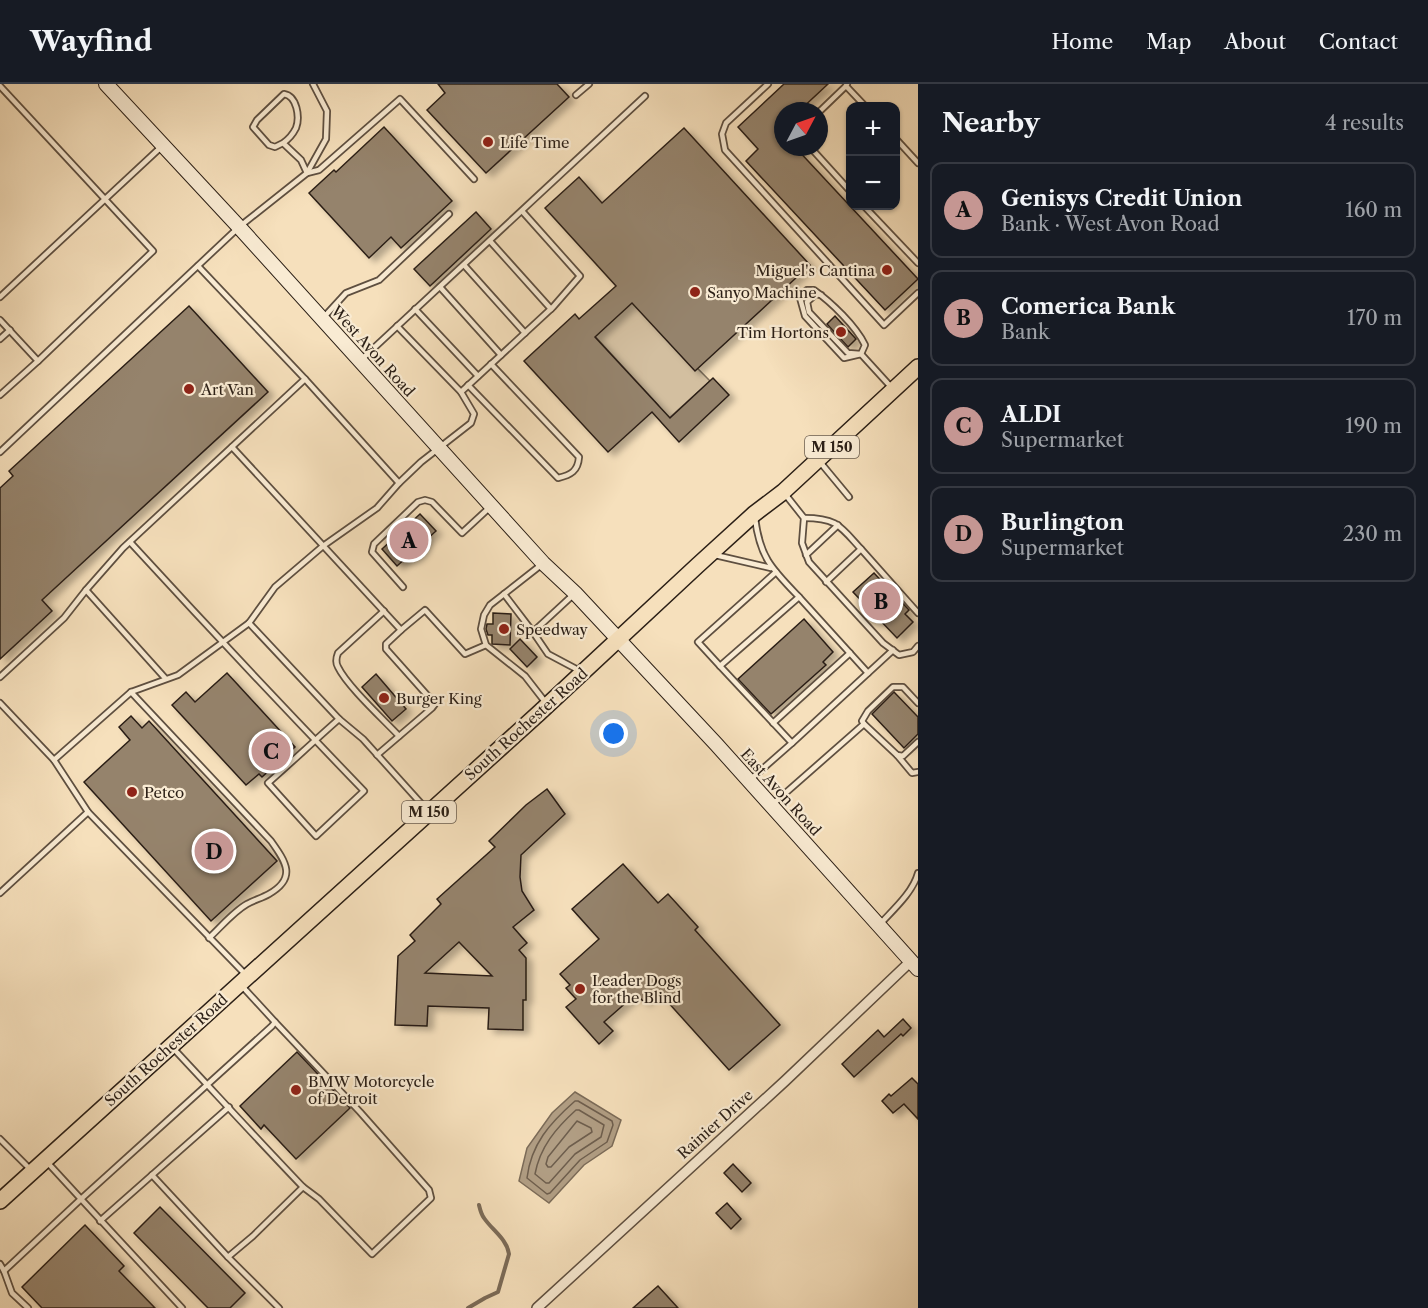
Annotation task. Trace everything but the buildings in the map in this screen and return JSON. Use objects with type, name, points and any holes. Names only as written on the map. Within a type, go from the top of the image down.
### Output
[{"type":"main road","name":"West Avon Road","points":[[106,84],[239,227],[543,563],[575,593],[617,639]]},
{"type":"main road","name":"South Rochester Road","points":[[0,1201],[754,514],[783,492],[918,368]]},
{"type":"main road","name":"East Avon Road","points":[[617,639],[915,965]]},
{"type":"street","name":"Rainier Drive","points":[[537,1308],[915,965]]},
{"type":"lane","points":[[0,452],[239,227],[307,172],[326,139],[327,111],[313,84]]},
{"type":"lane","points":[[576,95],[589,84]]},
{"type":"lane","points":[[768,84],[726,123],[722,134],[725,150],[884,325],[918,293]]},
{"type":"lane","points":[[828,103],[847,85],[862,102]]},
{"type":"lane","points":[[0,86],[153,251],[0,395]]},
{"type":"lane","points":[[288,95],[296,107],[297,125],[284,143],[275,147],[269,145],[253,127],[282,96],[288,95]]},
{"type":"lane","points":[[360,360],[645,96]]},
{"type":"lane","points":[[307,172],[319,170],[400,99],[474,179]]},
{"type":"lane","points":[[284,143],[301,160],[307,172]]},
{"type":"lane","points":[[900,143],[918,163]]},
{"type":"lane","points":[[0,297],[163,145]]},
{"type":"lane","points":[[818,156],[846,187]]},
{"type":"lane","points":[[868,210],[918,263]]},
{"type":"lane","points":[[460,392],[551,309],[580,276],[522,211]]},
{"type":"lane","points":[[322,319],[346,293],[379,280],[449,214]]},
{"type":"lane","points":[[490,241],[551,309]]},
{"type":"lane","points":[[464,265],[525,333]]},
{"type":"lane","points":[[198,266],[399,483]]},
{"type":"lane","points":[[440,287],[501,355]]},
{"type":"lane","points":[[814,290],[823,296],[861,336],[865,345],[861,354],[844,358],[805,316],[800,298],[807,291],[814,290]]},
{"type":"lane","points":[[823,296],[816,294],[807,302],[809,312],[848,353],[861,354],[894,390]]},
{"type":"lane","points":[[415,309],[478,376]]},
{"type":"lane","points":[[0,320],[38,361]]},
{"type":"lane","points":[[54,760],[131,692],[178,675],[249,623],[275,587],[323,546],[377,508],[399,483],[471,423],[474,414],[460,392],[397,326]]},
{"type":"lane","points":[[0,339],[10,330]]},
{"type":"lane","points":[[468,385],[558,478],[570,476],[578,466],[579,457],[492,364]]},
{"type":"lane","points":[[0,677],[64,618],[130,542],[305,379]]},
{"type":"lane","points":[[232,447],[401,630]]},
{"type":"lane","points":[[818,460],[849,497]]},
{"type":"lane","points":[[783,492],[804,518],[802,543],[806,555],[826,582],[883,643],[899,655],[913,651],[918,646]]},
{"type":"lane","points":[[404,587],[372,552],[374,544],[418,502],[425,500],[432,502],[462,534],[491,506]]},
{"type":"lane","points":[[754,514],[761,550],[774,570],[868,673]]},
{"type":"lane","points":[[804,518],[823,518],[838,525],[918,613]]},
{"type":"lane","points":[[806,555],[838,525]]},
{"type":"lane","points":[[130,542],[222,643],[315,740],[364,791],[316,836],[268,783],[315,740],[339,719]]},
{"type":"lane","points":[[826,582],[861,549]]},
{"type":"lane","points":[[710,554],[774,570]]},
{"type":"lane","points":[[543,563],[490,605],[484,615],[481,629],[486,645],[525,676],[547,705]]},
{"type":"lane","points":[[774,570],[698,642],[792,743]]},
{"type":"lane","points":[[86,590],[165,678]]},
{"type":"lane","points":[[533,632],[575,593]]},
{"type":"lane","points":[[504,594],[548,654],[582,673]]},
{"type":"lane","points":[[720,666],[799,597]]},
{"type":"lane","points":[[377,755],[435,704],[386,649],[386,644],[425,610],[465,654],[486,645]]},
{"type":"lane","points":[[384,611],[338,653],[336,659],[338,667],[347,680],[399,736]]},
{"type":"lane","points":[[249,623],[339,719],[363,739],[429,812]]},
{"type":"lane","points":[[749,781],[893,650]]},
{"type":"lane","points":[[773,723],[850,653]]},
{"type":"lane","points":[[918,703],[903,687],[893,687],[868,711],[862,721],[912,773],[918,772]]},
{"type":"lane","points":[[131,692],[271,841],[286,865],[288,872],[278,889],[246,905],[209,938]]},
{"type":"lane","points":[[0,703],[54,760],[88,812],[209,938],[275,1022],[360,1112],[429,1190],[431,1198],[372,1254],[319,1199],[303,1187],[171,1045]]},
{"type":"lane","points":[[771,806],[864,724]]},
{"type":"lane","points":[[897,755],[903,756],[918,742]]},
{"type":"lane","points":[[0,893],[88,812]]},
{"type":"lane","points":[[879,926],[904,897],[918,873]]},
{"type":"lane","points":[[4,1271],[275,1022]]},
{"type":"lane","points":[[100,1221],[228,1107]]},
{"type":"lane","points":[[0,1139],[32,1172]]},
{"type":"lane","points":[[45,1160],[182,1308]]},
{"type":"lane","points":[[152,1175],[279,1308]]},
{"type":"lane","points":[[228,1257],[303,1187]]},
{"type":"lane","points":[[0,1264],[12,1293],[28,1308]]},
{"type":"shaded area","points":[[628,298],[710,381],[667,420],[658,405],[591,332]]},
{"type":"water","points":[[575,1092],[621,1120],[612,1146],[584,1165],[549,1203],[519,1181],[527,1148],[552,1113]]},
{"type":"waterway","points":[[468,1308],[498,1292],[509,1254],[502,1239],[483,1216],[479,1205]]},
{"type":"place","name":"Life Time","points":[[488,142]]},
{"type":"place","name":"Miguel's Cantina","points":[[887,270]]},
{"type":"place","name":"Sanyo Machine","points":[[695,292]]},
{"type":"place","name":"Tim Hortons","points":[[841,332]]},
{"type":"place","name":"Art Van","points":[[189,389]]},
{"type":"place","name":"Genisys Credit Union","points":[[409,540]]},
{"type":"place","name":"Comerica Bank","points":[[881,601]]},
{"type":"place","name":"Speedway","points":[[504,629]]},
{"type":"place","name":"Burger King","points":[[384,698]]},
{"type":"place","name":"ALDI","points":[[271,751]]},
{"type":"place","name":"Petco","points":[[132,792]]},
{"type":"place","name":"Burlington","points":[[214,851]]},
{"type":"place","name":"Leader Dogs for the Blind","points":[[580,989]]},
{"type":"place","name":"BMW Motorcycle of Detroit","points":[[296,1090]]}]
